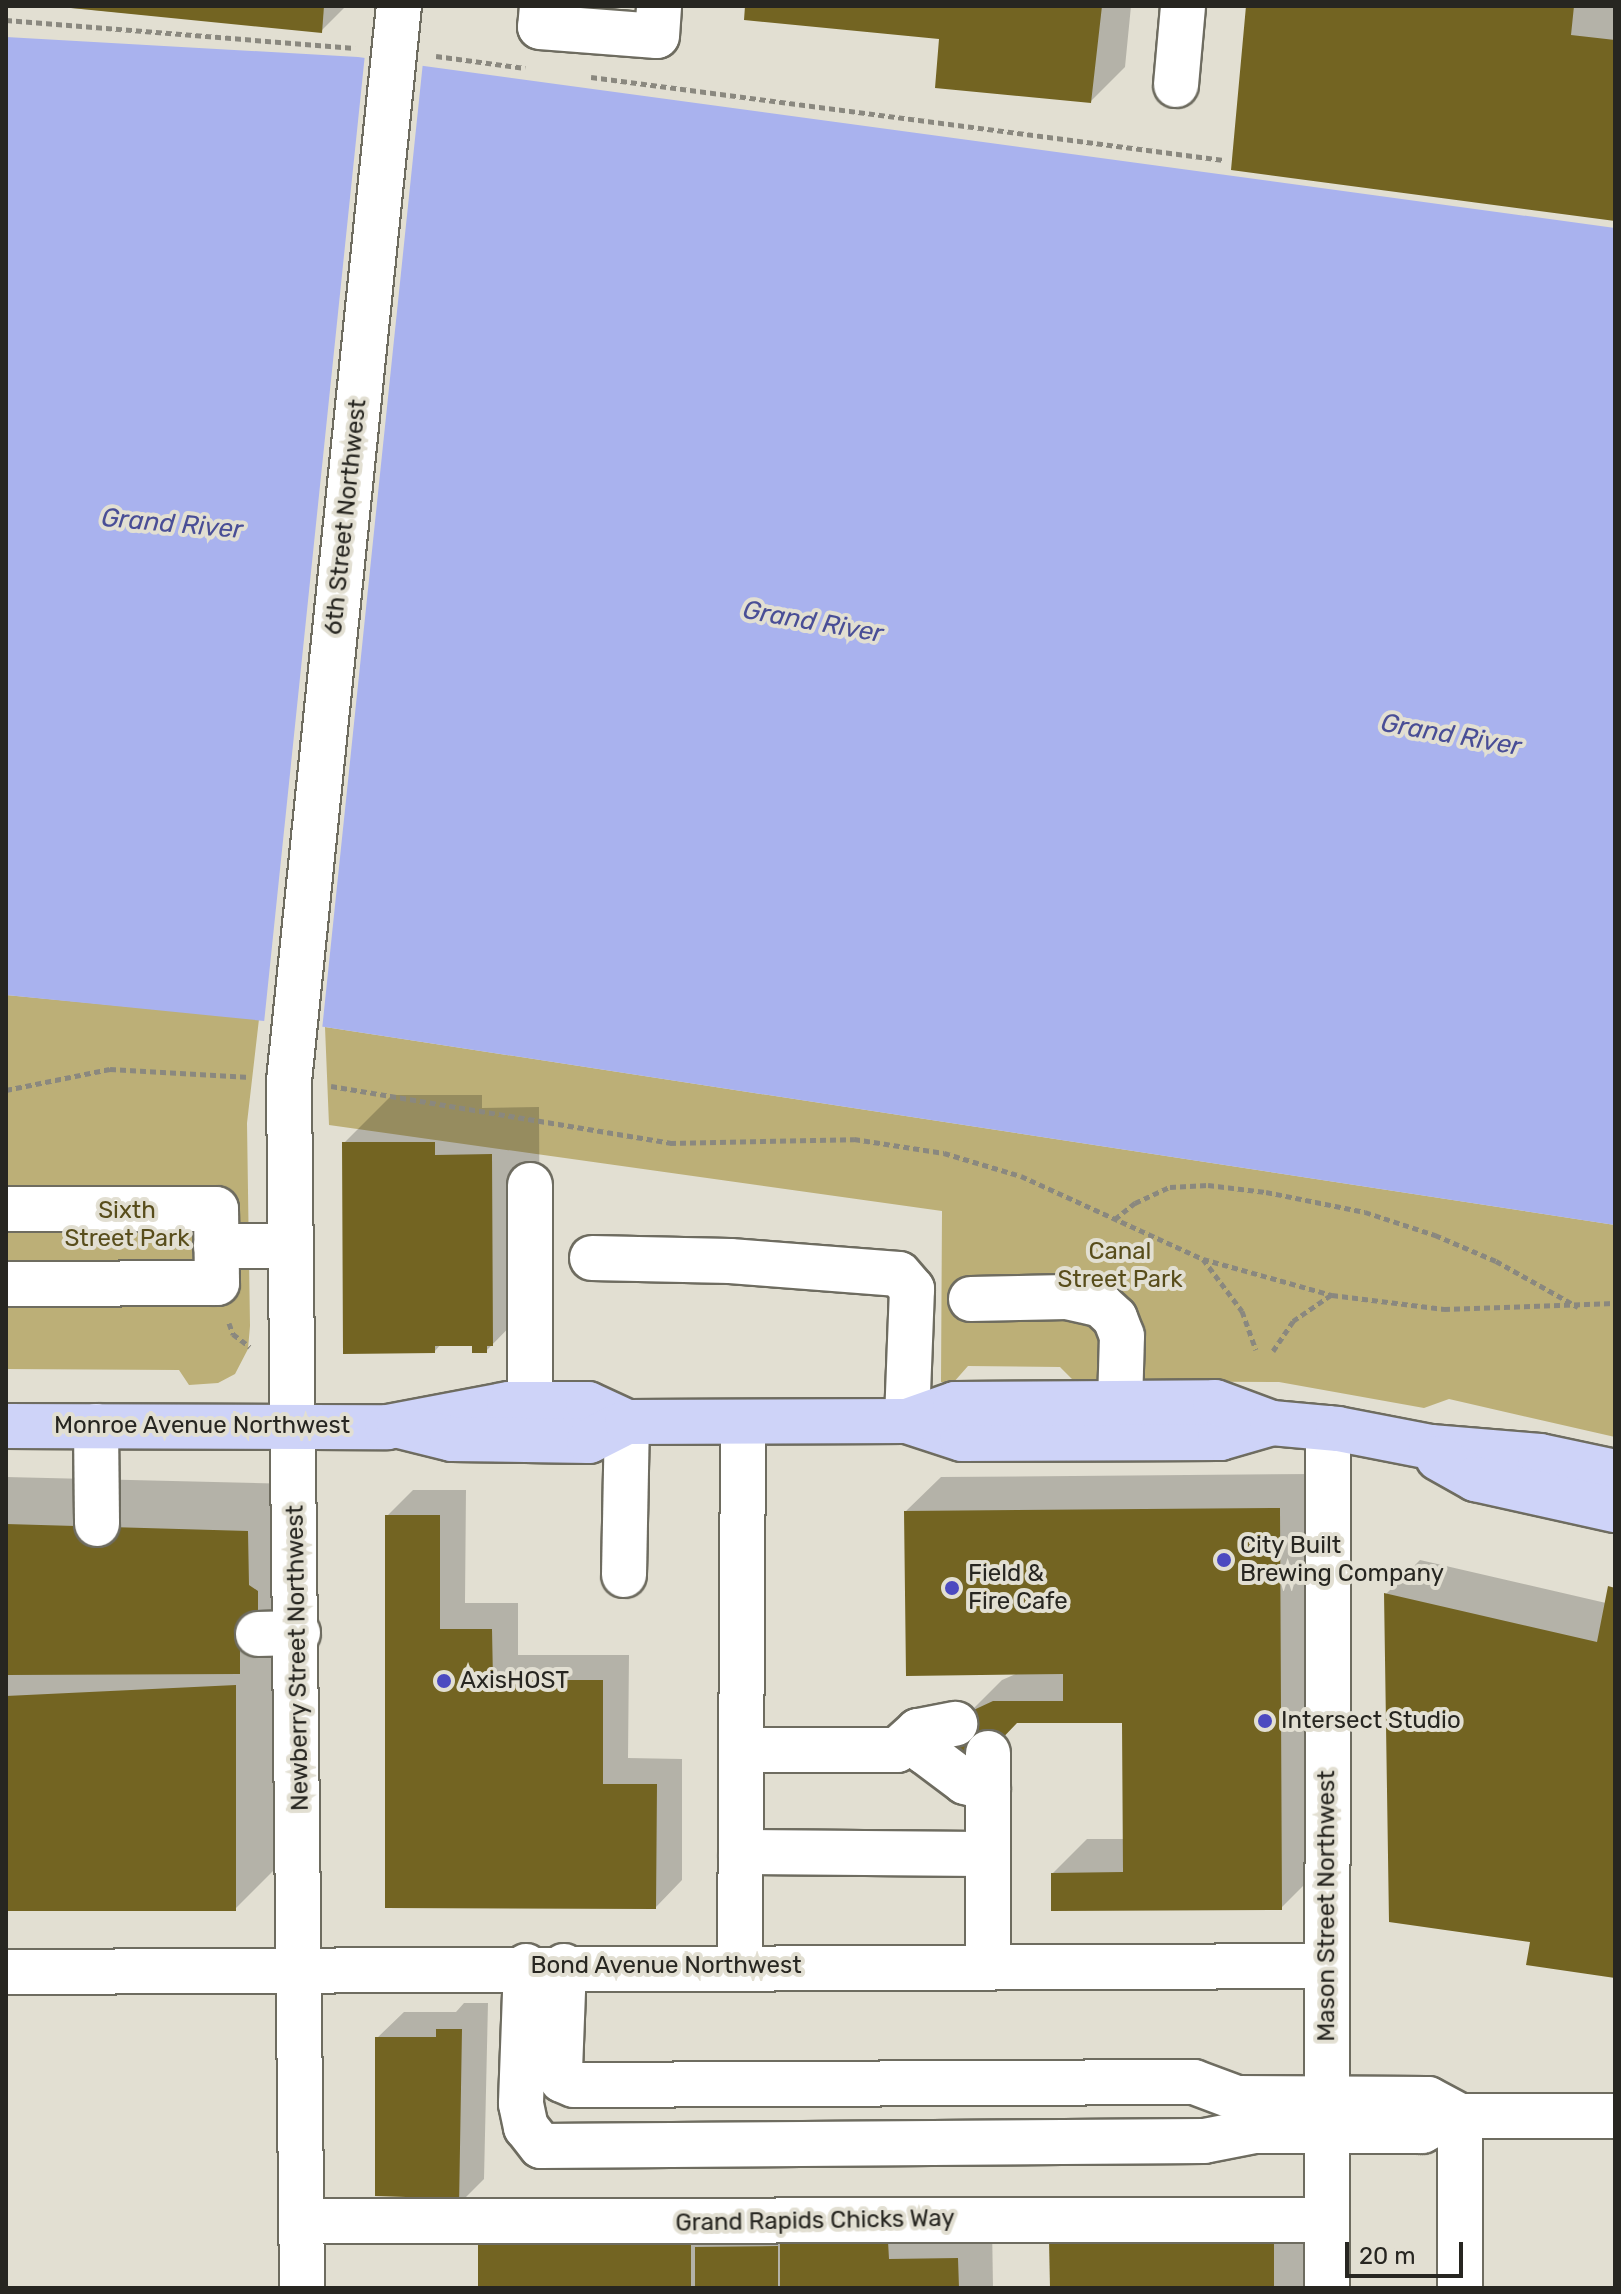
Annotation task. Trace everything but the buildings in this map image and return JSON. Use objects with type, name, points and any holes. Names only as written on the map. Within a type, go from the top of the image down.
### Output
[{"type":"main road","name":"Monroe Avenue Northwest","points":[[907,1421],[955,1404],[1224,1403],[1272,1423],[1328,1428],[1415,1445],[1540,1456],[1615,1472]]},
{"type":"main road","name":"Monroe Avenue Northwest","points":[[6,1426],[399,1426],[484,1407],[530,1404],[588,1404],[627,1422],[907,1421],[962,1439],[1220,1438],[1272,1423]]},
{"type":"main road","name":"Monroe Avenue Northwest","points":[[399,1426],[452,1439],[589,1441],[627,1422]]},
{"type":"main road","name":"Monroe Avenue Northwest","points":[[1415,1445],[1469,1477],[1615,1510]]},
{"type":"street","name":"6th Street Northwest","points":[[293,1028],[386,52],[399,6]]},
{"type":"street","points":[[542,6],[540,27],[657,36],[659,6]]},
{"type":"street","points":[[1176,85],[1183,6]]},
{"type":"street","name":"Newberry Street Northwest","points":[[293,1028],[289,1246],[295,1427],[278,1633],[302,1967],[302,2288]]},
{"type":"street","points":[[530,1185],[530,1404]]},
{"type":"street","points":[[6,1209],[216,1209],[217,1283],[6,1284]]},
{"type":"street","points":[[216,1246],[289,1246]]},
{"type":"street","points":[[592,1258],[899,1274],[912,1289],[907,1421]]},
{"type":"street","points":[[971,1299],[1067,1297],[1101,1305],[1115,1318],[1122,1336],[1120,1402]]},
{"type":"street","points":[[624,1575],[627,1422]]},
{"type":"street","points":[[740,1966],[743,1422]]},
{"type":"street","points":[[96,1426],[97,1524]]},
{"type":"street","name":"Mason Street Northwest","points":[[1327,2288],[1328,1428]]},
{"type":"street","points":[[742,1750],[897,1750],[937,1728],[925,1752],[965,1782],[988,1771],[988,1967]]},
{"type":"street","points":[[741,1852],[988,1854]]},
{"type":"street","points":[[545,1966],[521,2104],[526,2127],[541,2146],[1204,2141],[1327,2114]]},
{"type":"street","points":[[545,1966],[562,2080],[574,2085],[1194,2082],[1237,2098],[1422,2131],[1456,2116],[1615,2116]]},
{"type":"street","name":"Bond Avenue Northwest","points":[[6,1972],[302,1967],[1326,1966]]},
{"type":"street","points":[[1456,2116],[1460,2288]]},
{"type":"street","name":"Grand Rapids Chicks Way","points":[[302,2221],[1327,2220]]},
{"type":"path","points":[[6,20],[386,52],[531,69]]},
{"type":"path","points":[[578,75],[1224,160]]},
{"type":"path","points":[[6,1090],[110,1069],[259,1078]]},
{"type":"path","points":[[318,1084],[670,1143],[854,1139],[944,1153],[1021,1176],[1203,1259],[1332,1295],[1444,1309],[1580,1308],[1615,1303]]},
{"type":"path","points":[[1115,1219],[1135,1203],[1170,1187],[1208,1185],[1266,1192],[1365,1212],[1435,1235],[1496,1261],[1580,1308]]},
{"type":"path","points":[[1203,1259],[1242,1311],[1256,1350]]},
{"type":"path","points":[[1273,1351],[1293,1321],[1332,1295]]},
{"type":"green space","name":"Sixth Street Park","points":[[6,995],[259,1019],[247,1123],[250,1326],[248,1349],[235,1374],[218,1383],[189,1385],[179,1370],[6,1369]]},
{"type":"green space","name":"Canal Street Park","points":[[325,1027],[1615,1225],[1615,1437],[1449,1399],[1424,1408],[1279,1382],[1074,1381],[1060,1367],[968,1366],[953,1383],[941,1382],[942,1211],[329,1125]]},
{"type":"water","name":"Grand River","points":[[6,37],[358,57],[1615,228],[1615,1225],[325,1027],[6,995]]},
{"type":"pier","points":[[365,54],[423,62],[322,1030],[264,1023]]},
{"type":"place","name":"City Built Brewing Company","points":[[1224,1560]]},
{"type":"place","name":"Field & Fire Cafe","points":[[952,1588]]},
{"type":"place","name":"AxisHOST","points":[[444,1681]]},
{"type":"place","name":"Intersect Studio","points":[[1265,1721]]}]
